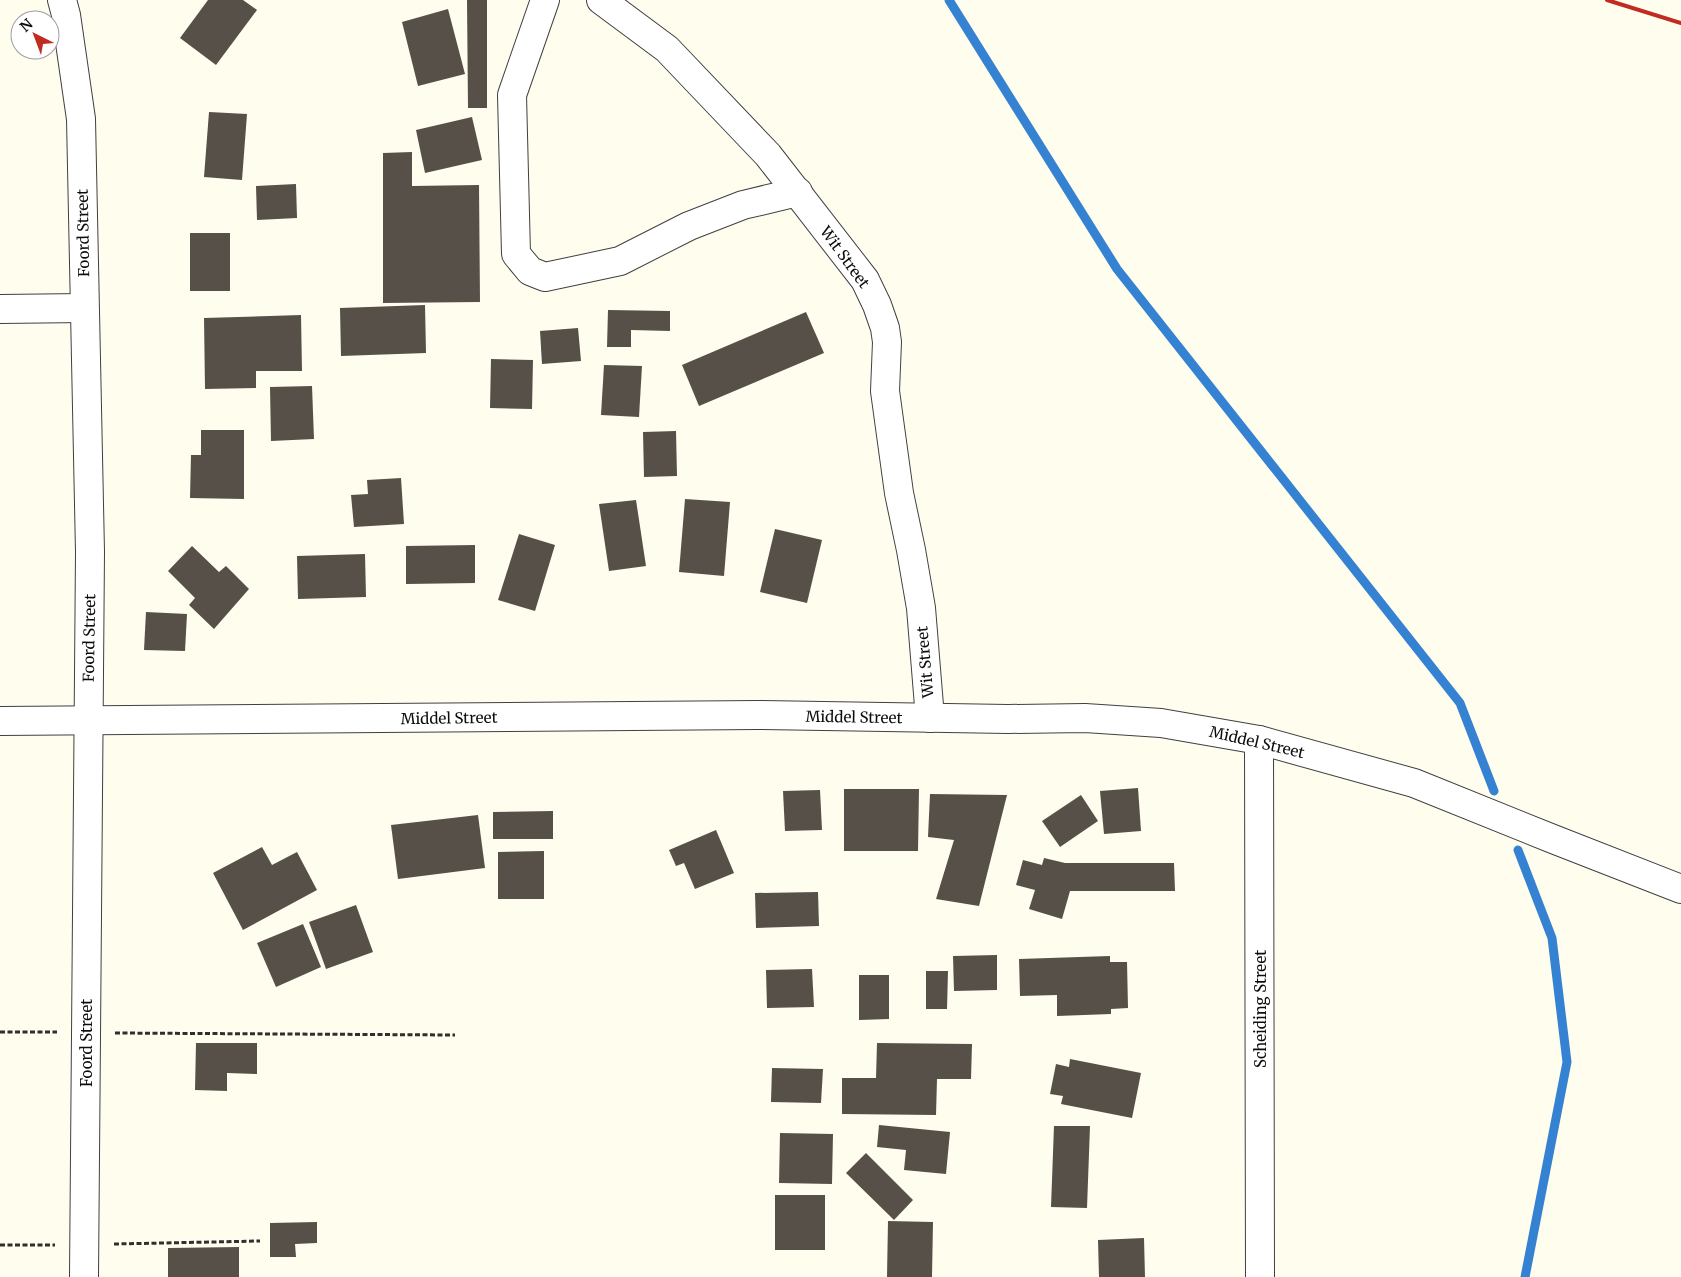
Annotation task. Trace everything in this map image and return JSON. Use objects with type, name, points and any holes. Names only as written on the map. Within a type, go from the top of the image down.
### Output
[{"type":"street","name":"Foord Street","points":[[62,0],[66,15],[81,119],[90,552],[84,1277]]},
{"type":"street","points":[[545,0],[512,95],[516,254],[530,271],[545,277],[620,261],[698,222],[743,205],[798,192]]},
{"type":"street","name":"Wit Street","points":[[601,0],[667,49],[768,155],[865,280],[877,305],[885,328],[885,391],[899,493],[912,550],[921,608],[930,718]]},
{"type":"street","points":[[0,308],[84,308]]},
{"type":"street","name":"Middel Street","points":[[0,721],[757,715],[1008,719],[1085,718],[1161,723],[1259,740],[1414,783],[1681,889]]},
{"type":"street","name":"Scheiding Street","points":[[1259,740],[1260,1277]]},
{"type":"path","points":[[0,1032],[455,1035]]},
{"type":"path","points":[[0,1245],[260,1241]]},
{"type":"building","points":[[208,0],[243,0],[257,10],[216,65],[180,38]]},
{"type":"building","points":[[467,0],[487,0],[487,108],[468,108]]},
{"type":"building","points":[[448,9],[465,74],[418,86],[402,22]]},
{"type":"building","points":[[209,112],[247,114],[242,180],[204,177]]},
{"type":"building","points":[[472,117],[482,160],[425,173],[416,130]]},
{"type":"building","points":[[412,152],[412,186],[479,185],[480,302],[383,303],[383,153]]},
{"type":"building","points":[[296,184],[297,218],[257,220],[256,186]]},
{"type":"building","points":[[190,233],[230,233],[230,291],[190,291]]},
{"type":"building","points":[[425,305],[426,353],[341,356],[340,308]]},
{"type":"building","points":[[608,310],[670,311],[670,331],[631,330],[631,347],[607,347]]},
{"type":"building","points":[[806,312],[824,353],[699,406],[682,365]]},
{"type":"building","points":[[301,315],[302,371],[256,371],[256,388],[205,389],[204,318]]},
{"type":"building","points":[[578,328],[581,361],[542,364],[540,331]]},
{"type":"building","points":[[491,359],[533,360],[532,409],[490,408]]},
{"type":"building","points":[[604,365],[642,366],[639,417],[601,415]]},
{"type":"building","points":[[312,386],[314,439],[271,441],[270,387]]},
{"type":"building","points":[[201,430],[244,430],[244,499],[190,498],[191,455],[201,455]]},
{"type":"building","points":[[676,431],[677,476],[644,477],[643,432]]},
{"type":"building","points":[[401,478],[404,524],[354,527],[351,495],[368,494],[367,480]]},
{"type":"building","points":[[685,499],[730,502],[724,576],[679,572]]},
{"type":"building","points":[[636,500],[646,566],[609,571],[599,504]]},
{"type":"building","points":[[775,529],[822,540],[807,603],[760,592]]},
{"type":"building","points":[[519,534],[555,545],[535,611],[498,600]]},
{"type":"building","points":[[475,545],[475,583],[406,584],[406,546]]},
{"type":"building","points":[[192,546],[219,572],[226,566],[249,589],[214,629],[189,605],[195,598],[168,571]]},
{"type":"building","points":[[365,554],[366,597],[298,599],[297,556]]},
{"type":"building","points":[[146,612],[187,614],[185,651],[144,650]]},
{"type":"building","points":[[1138,788],[1141,831],[1104,834],[1100,791]]},
{"type":"building","points":[[844,789],[919,789],[918,851],[844,851]]},
{"type":"building","points":[[820,790],[822,830],[785,831],[783,791]]},
{"type":"building","points":[[930,794],[1007,795],[979,906],[936,899],[954,840],[928,837]]},
{"type":"building","points":[[1081,795],[1098,821],[1060,847],[1042,821]]},
{"type":"building","points":[[553,811],[553,839],[493,839],[493,812]]},
{"type":"building","points":[[478,815],[485,868],[398,879],[391,825]]},
{"type":"building","points":[[716,830],[734,873],[695,889],[684,863],[676,866],[669,850]]},
{"type":"building","points":[[262,847],[272,865],[297,852],[317,890],[243,930],[213,873]]},
{"type":"building","points":[[544,851],[544,899],[498,899],[498,852]]},
{"type":"building","points":[[1044,858],[1065,863],[1174,863],[1175,891],[1070,891],[1062,919],[1029,909],[1035,890],[1016,885],[1023,860],[1042,865]]},
{"type":"building","points":[[818,892],[819,926],[756,928],[755,893]]},
{"type":"building","points":[[356,905],[373,952],[326,969],[309,922]]},
{"type":"building","points":[[303,924],[321,967],[276,987],[257,943]]},
{"type":"building","points":[[997,955],[997,990],[954,991],[953,956]]},
{"type":"building","points":[[1110,956],[1110,962],[1127,962],[1128,1008],[1111,1009],[1111,1014],[1057,1016],[1057,995],[1020,996],[1019,959]]},
{"type":"building","points":[[812,969],[814,1007],[767,1008],[766,970]]},
{"type":"building","points":[[926,971],[948,971],[947,1009],[926,1009]]},
{"type":"building","points":[[859,975],[889,975],[889,1019],[859,1020]]},
{"type":"building","points":[[196,1043],[257,1043],[257,1074],[227,1073],[227,1091],[195,1090]]},
{"type":"building","points":[[877,1043],[972,1044],[971,1079],[937,1079],[936,1115],[842,1114],[842,1078],[876,1078]]},
{"type":"building","points":[[1070,1059],[1141,1073],[1132,1118],[1061,1104],[1063,1096],[1050,1094],[1056,1064],[1069,1067]]},
{"type":"building","points":[[772,1068],[823,1069],[821,1103],[771,1102]]},
{"type":"building","points":[[879,1125],[950,1132],[946,1174],[904,1170],[906,1150],[877,1147]]},
{"type":"building","points":[[1054,1126],[1090,1126],[1087,1208],[1051,1207]]},
{"type":"building","points":[[780,1133],[833,1134],[832,1184],[779,1183]]},
{"type":"building","points":[[866,1153],[913,1200],[894,1220],[846,1173]]},
{"type":"building","points":[[775,1195],[825,1195],[825,1250],[775,1250]]},
{"type":"building","points":[[888,1221],[933,1222],[932,1277],[887,1277]]},
{"type":"building","points":[[317,1222],[317,1243],[295,1244],[296,1257],[270,1257],[270,1223]]},
{"type":"building","points":[[1144,1238],[1145,1277],[1099,1277],[1098,1240]]},
{"type":"building","points":[[239,1247],[239,1277],[168,1277],[168,1248]]},
{"type":"waterway","points":[[949,0],[1117,269],[1460,703],[1494,791]]},
{"type":"waterway","points":[[1518,850],[1552,938],[1567,1062],[1525,1277]]},
{"type":"railway","points":[[1607,0],[1681,23]]}]
